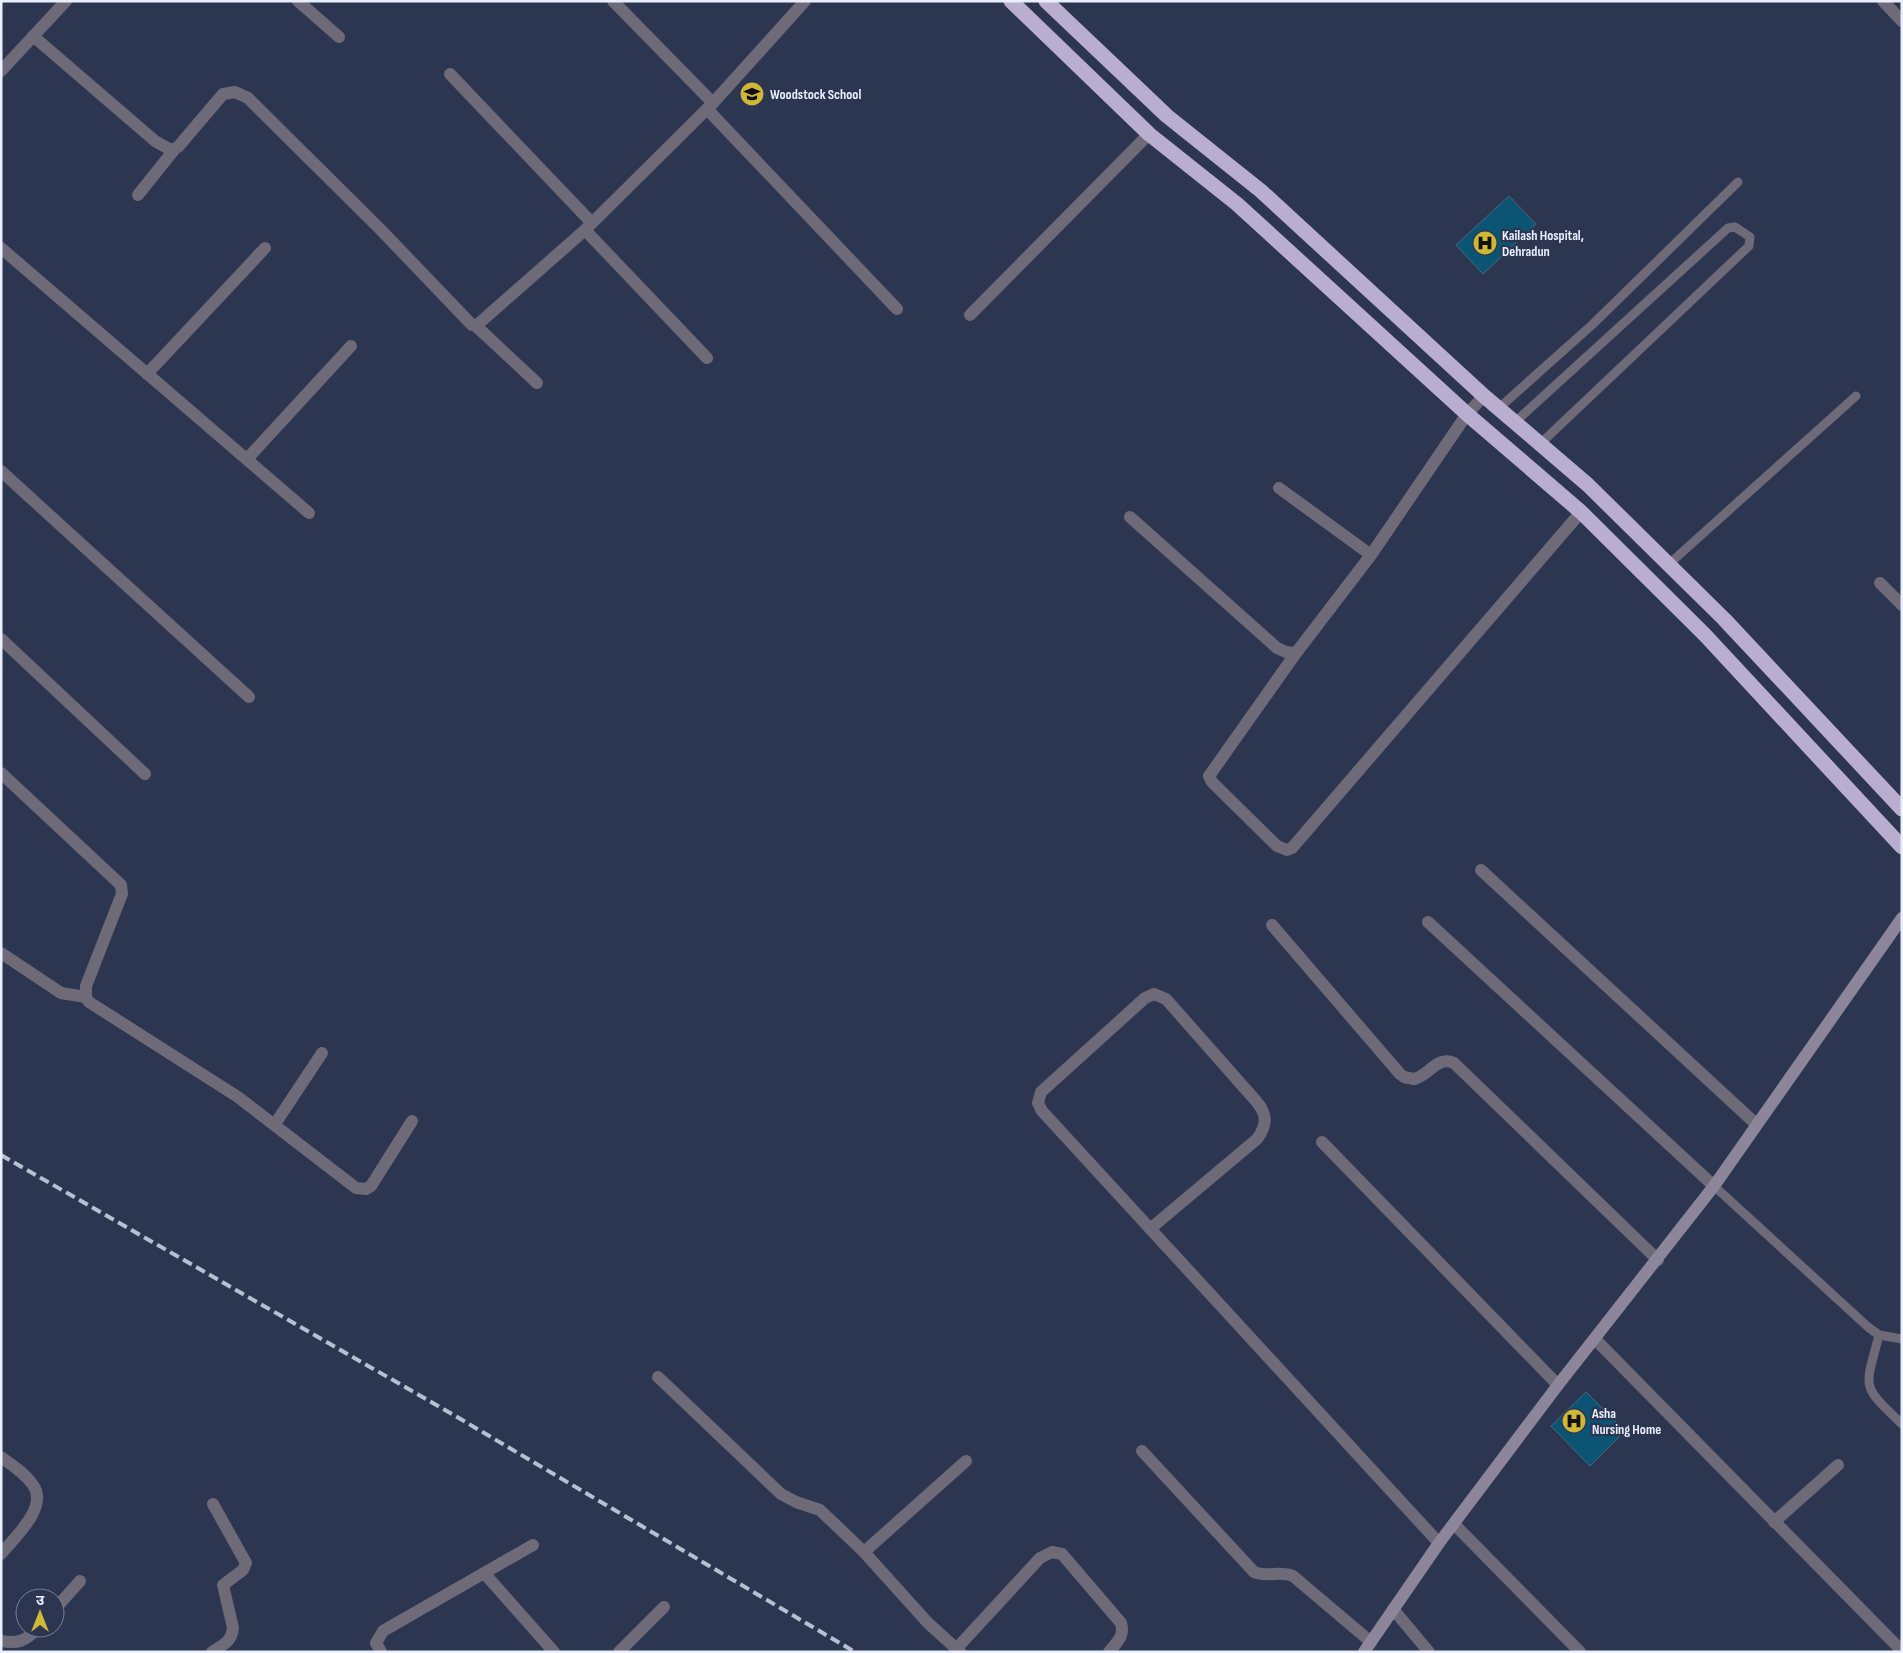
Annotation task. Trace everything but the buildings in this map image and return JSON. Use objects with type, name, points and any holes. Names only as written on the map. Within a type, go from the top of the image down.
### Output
[{"type":"highway","points":[[1011,1],[1149,134],[1237,204],[1467,414],[1581,512],[1705,634],[1902,847]]},
{"type":"highway","points":[[1046,1],[1167,116],[1261,191],[1484,396],[1588,485],[1724,619],[1902,809]]},
{"type":"main road","points":[[1367,1647],[1438,1543],[1455,1525],[1558,1385],[1658,1260],[1714,1186],[1902,918]]},
{"type":"street","points":[[1,71],[66,1]]},
{"type":"street","points":[[298,1],[339,37]]},
{"type":"street","points":[[614,1],[897,309]]},
{"type":"street","points":[[1883,1],[1902,21]]},
{"type":"street","points":[[476,326],[588,226],[710,106],[802,2]]},
{"type":"street","points":[[33,36],[155,140],[164,147],[174,150]]},
{"type":"street","points":[[450,74],[707,358]]},
{"type":"street","points":[[138,195],[223,94],[235,92],[242,94],[312,160],[472,325],[476,326],[537,383]]},
{"type":"street","points":[[970,315],[1149,134]]},
{"type":"street","points":[[1,248],[309,513]]},
{"type":"street","points":[[147,374],[265,248]]},
{"type":"street","points":[[247,459],[351,346]]},
{"type":"street","points":[[1484,396],[1467,414],[1371,555],[1296,653],[1209,776],[1212,782],[1271,840],[1286,850],[1292,848],[1581,512]]},
{"type":"street","points":[[1,471],[249,697]]},
{"type":"street","points":[[1279,488],[1371,555]]},
{"type":"street","points":[[1130,517],[1278,648],[1286,652],[1296,653]]},
{"type":"street","points":[[1880,583],[1902,605]]},
{"type":"street","points":[[1,639],[145,774]]},
{"type":"street","points":[[1,773],[121,885],[120,899],[86,986],[86,997],[89,1002],[238,1097],[356,1188],[366,1190],[371,1186],[412,1120]]},
{"type":"street","points":[[1481,870],[1756,1124]]},
{"type":"street","points":[[1428,922],[1714,1186]]},
{"type":"street","points":[[1272,925],[1400,1074],[1414,1079],[1439,1062],[1446,1060],[1454,1063],[1658,1260]]},
{"type":"street","points":[[1,953],[61,993],[86,997]]},
{"type":"street","points":[[1150,1228],[1257,1139],[1266,1123],[1261,1107],[1166,999],[1154,994],[1145,998],[1041,1092],[1038,1103],[1048,1119],[1438,1543]]},
{"type":"street","points":[[275,1124],[322,1053]]},
{"type":"street","points":[[1322,1142],[1558,1385]]},
{"type":"street","points":[[1595,1339],[1902,1651]]},
{"type":"street","points":[[658,1377],[781,1494],[796,1502],[820,1510],[864,1552],[923,1618],[958,1650],[1040,1558],[1052,1552],[1062,1554],[1121,1623],[1122,1637],[1109,1652]]},
{"type":"street","points":[[1142,1451],[1254,1572],[1263,1575],[1286,1573],[1293,1576],[1367,1647]]},
{"type":"street","points":[[1,1456],[32,1483],[37,1490],[37,1502],[29,1519],[1,1554]]},
{"type":"street","points":[[864,1552],[966,1461]]},
{"type":"street","points":[[1774,1522],[1838,1465]]},
{"type":"street","points":[[212,1652],[228,1642],[233,1628],[223,1585],[243,1570],[246,1563],[213,1504]]},
{"type":"street","points":[[1455,1525],[1580,1652]]},
{"type":"street","points":[[381,1652],[376,1642],[383,1631],[486,1574],[533,1545]]},
{"type":"street","points":[[486,1574],[554,1652]]},
{"type":"street","points":[[65,1598],[80,1581]]},
{"type":"street","points":[[619,1652],[664,1607]]},
{"type":"street","points":[[1393,1609],[1429,1652]]},
{"type":"street","points":[[1,1641],[15,1642],[29,1638]]},
{"type":"lane","points":[[1499,408],[1593,324],[1738,182]]},
{"type":"lane","points":[[1515,422],[1728,228],[1735,227],[1750,238],[1750,246],[1540,444]]},
{"type":"lane","points":[[1668,564],[1856,396]]},
{"type":"lane","points":[[1714,1186],[1879,1335],[1902,1339]]},
{"type":"lane","points":[[1879,1335],[1868,1379],[1869,1389],[1902,1424]]},
{"type":"railway","points":[[1,1155],[452,1414],[855,1652]]},
{"type":"place","name":"Woodstock School","points":[[752,94]]},
{"type":"place","name":"Kailash Hospital, Dehradun","points":[[1485,243]]},
{"type":"place","name":"Asha Nursing Home","points":[[1574,1421]]}]
